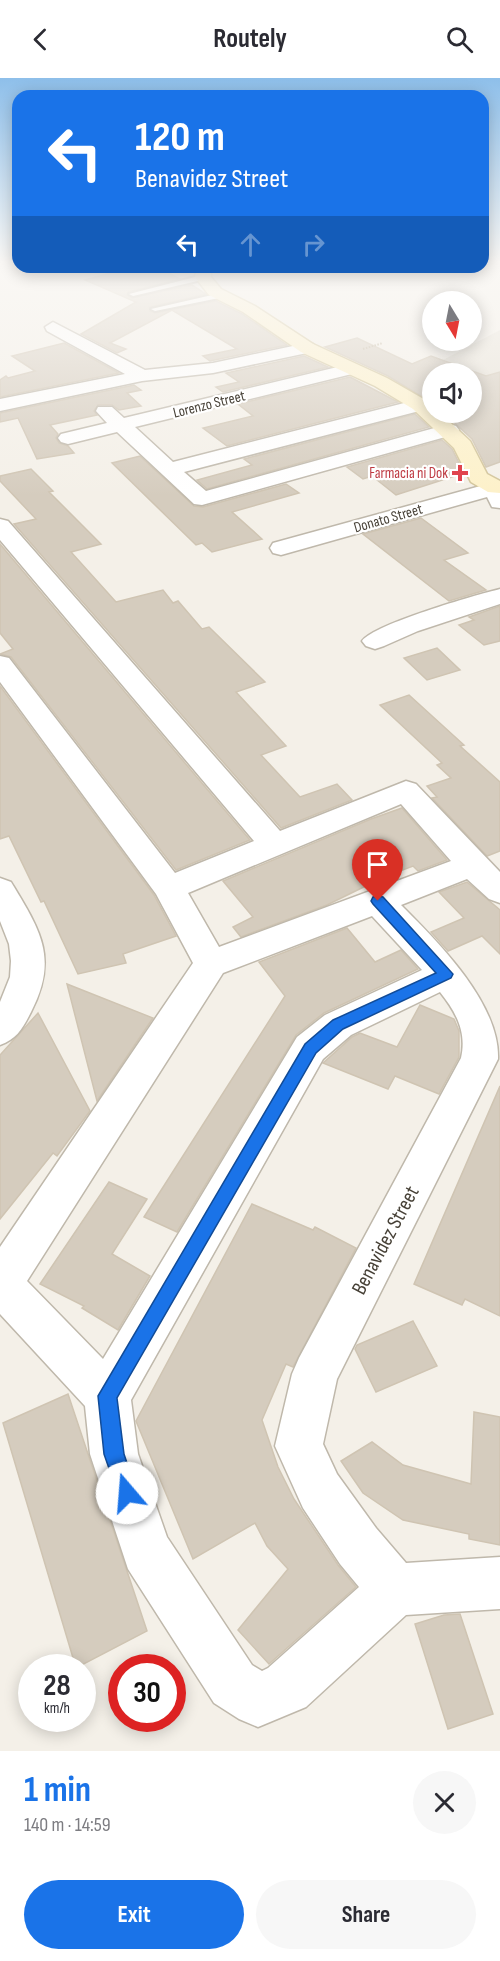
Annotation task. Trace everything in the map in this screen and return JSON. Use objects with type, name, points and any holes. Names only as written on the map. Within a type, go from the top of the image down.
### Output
[{"type":"street","points":[[77,340],[142,376]]},
{"type":"street","points":[[295,340],[307,348],[381,382],[420,405],[463,445],[477,478],[498,492]]},
{"type":"street","points":[[0,405],[142,376],[213,368],[307,348]]},
{"type":"street","name":"Lorenzo Street","points":[[68,438],[350,369]]},
{"type":"street","points":[[170,468],[420,405]]},
{"type":"street","points":[[105,411],[202,499],[449,430]]},
{"type":"street","name":"Donato Street","points":[[281,548],[498,492]]},
{"type":"street","points":[[0,526],[275,845]]},
{"type":"street","points":[[375,641],[409,626],[500,596]]},
{"type":"street","points":[[0,664],[169,888],[212,964]]},
{"type":"street","points":[[169,888],[406,791],[472,865],[500,891]]},
{"type":"street","points":[[472,865],[212,964],[0,1283],[107,1396],[114,1454],[146,1551],[232,1684],[258,1700],[287,1688],[395,1590],[500,1583]]},
{"type":"street","points":[[0,890],[20,922],[29,964],[26,986],[16,1010],[0,1030]]},
{"type":"street","name":"Benavidez Street","points":[[378,901],[446,974],[474,1014],[483,1040],[478,1059],[315,1374],[299,1446],[320,1491],[358,1546],[395,1590]]},
{"type":"street","points":[[107,1396],[310,1048],[338,1025],[446,974]]},
{"type":"shaded area","points":[[482,340],[500,340],[500,382],[482,375],[482,363],[451,363],[443,360],[460,351],[482,351]]},
{"type":"building","points":[[93,340],[115,340],[110,343],[126,349],[117,353]]},
{"type":"building","points":[[222,340],[280,340],[287,345],[210,361],[203,356],[237,349]]},
{"type":"building","points":[[350,340],[361,340],[412,364],[431,356],[450,363],[422,363],[422,397],[388,376],[325,347]]},
{"type":"building","points":[[64,343],[119,373],[0,397],[0,380],[6,376],[8,378],[35,371],[12,356]]},
{"type":"building","points":[[304,356],[328,367],[223,392],[216,387],[239,382],[226,373]]},
{"type":"building","points":[[500,372],[500,462],[486,467],[472,439],[455,423],[482,423],[482,375],[486,376]]},
{"type":"building","points":[[350,377],[398,402],[227,446],[203,428],[253,416],[238,404]]},
{"type":"building","points":[[134,385],[141,390],[127,393],[141,406],[119,410],[112,405],[98,405],[94,411],[97,415],[50,425],[58,434],[56,438],[59,443],[68,446],[74,453],[37,459],[18,418],[0,422],[0,413]]},
{"type":"building","points":[[415,414],[422,423],[429,427],[207,489],[197,480],[252,465],[244,459]]},
{"type":"building","points":[[442,440],[452,449],[464,473],[396,495],[372,476],[363,479],[347,467]]},
{"type":"building","points":[[140,456],[194,506],[203,507],[286,484],[299,493],[232,512],[262,539],[212,552],[202,543],[196,545],[112,463]]},
{"type":"building","points":[[31,469],[53,491],[49,492],[101,544],[71,552],[116,602],[163,590],[173,603],[178,601],[202,629],[209,627],[265,682],[236,692],[286,746],[261,755],[300,797],[337,784],[352,800],[281,828],[14,524],[36,519],[0,481],[0,476]]},
{"type":"building","points":[[421,518],[468,553],[444,560],[486,590],[449,601],[363,534]]},
{"type":"building","points":[[0,544],[250,840],[176,870],[11,657],[0,654],[13,649],[0,633]]},
{"type":"building","points":[[500,606],[500,641],[484,645],[459,625],[474,620],[469,617]]},
{"type":"building","points":[[437,648],[460,670],[427,680],[404,658]]},
{"type":"building","points":[[0,686],[154,895],[176,936],[123,954],[126,963],[78,974],[44,901],[41,902],[9,836],[0,839]]},
{"type":"building","points":[[409,695],[464,745],[460,746],[500,782],[500,851],[487,856],[432,798],[437,797],[427,786],[451,778],[437,765],[442,763],[380,705]]},
{"type":"building","points":[[402,808],[447,860],[418,871],[413,866],[384,877],[327,905],[241,937],[233,927],[253,917],[223,881]]},
{"type":"building","points":[[467,882],[500,910],[500,954],[482,936],[448,951],[431,932],[464,918],[439,892]]},
{"type":"building","points":[[347,928],[375,962],[401,950],[418,969],[324,1013],[296,1035],[177,1232],[144,1217],[285,996],[259,962]]},
{"type":"building","points":[[67,984],[153,1018],[97,1101]]},
{"type":"building","points":[[420,1005],[454,1019],[459,1031],[459,1057],[439,1094],[395,1076],[388,1089],[323,1063],[352,1037],[360,1033],[397,1047]]},
{"type":"building","points":[[38,1013],[90,1111],[57,1156],[53,1153],[0,1219],[0,1055]]},
{"type":"building","points":[[500,1086],[500,1316],[465,1299],[462,1305],[414,1284]]},
{"type":"building","points":[[109,1182],[147,1199],[112,1254],[150,1276],[118,1330],[82,1308],[84,1306],[40,1284]]},
{"type":"building","points":[[252,1204],[313,1230],[315,1227],[356,1248],[293,1367],[286,1364],[262,1420],[278,1467],[294,1499],[338,1565],[356,1587],[269,1664],[238,1630],[288,1569],[267,1546],[255,1523],[193,1559],[136,1421]]},
{"type":"building","points":[[413,1321],[437,1366],[376,1392],[355,1349],[357,1345]]},
{"type":"building","points":[[68,1394],[147,1631],[96,1658],[96,1654],[72,1654],[3,1423]]},
{"type":"building","points":[[474,1412],[500,1417],[500,1545],[469,1539],[469,1534],[403,1520],[363,1493],[341,1461],[372,1442],[403,1465],[471,1484]]},
{"type":"building","points":[[460,1614],[493,1714],[448,1729],[415,1624],[444,1615]]},
{"type":"place","name":"Farmacia ni Dok","points":[[460,473]]},
{"type":"route","points":[[127,1493],[114,1454],[107,1396],[310,1048],[338,1025],[446,974],[378,901]]}]
